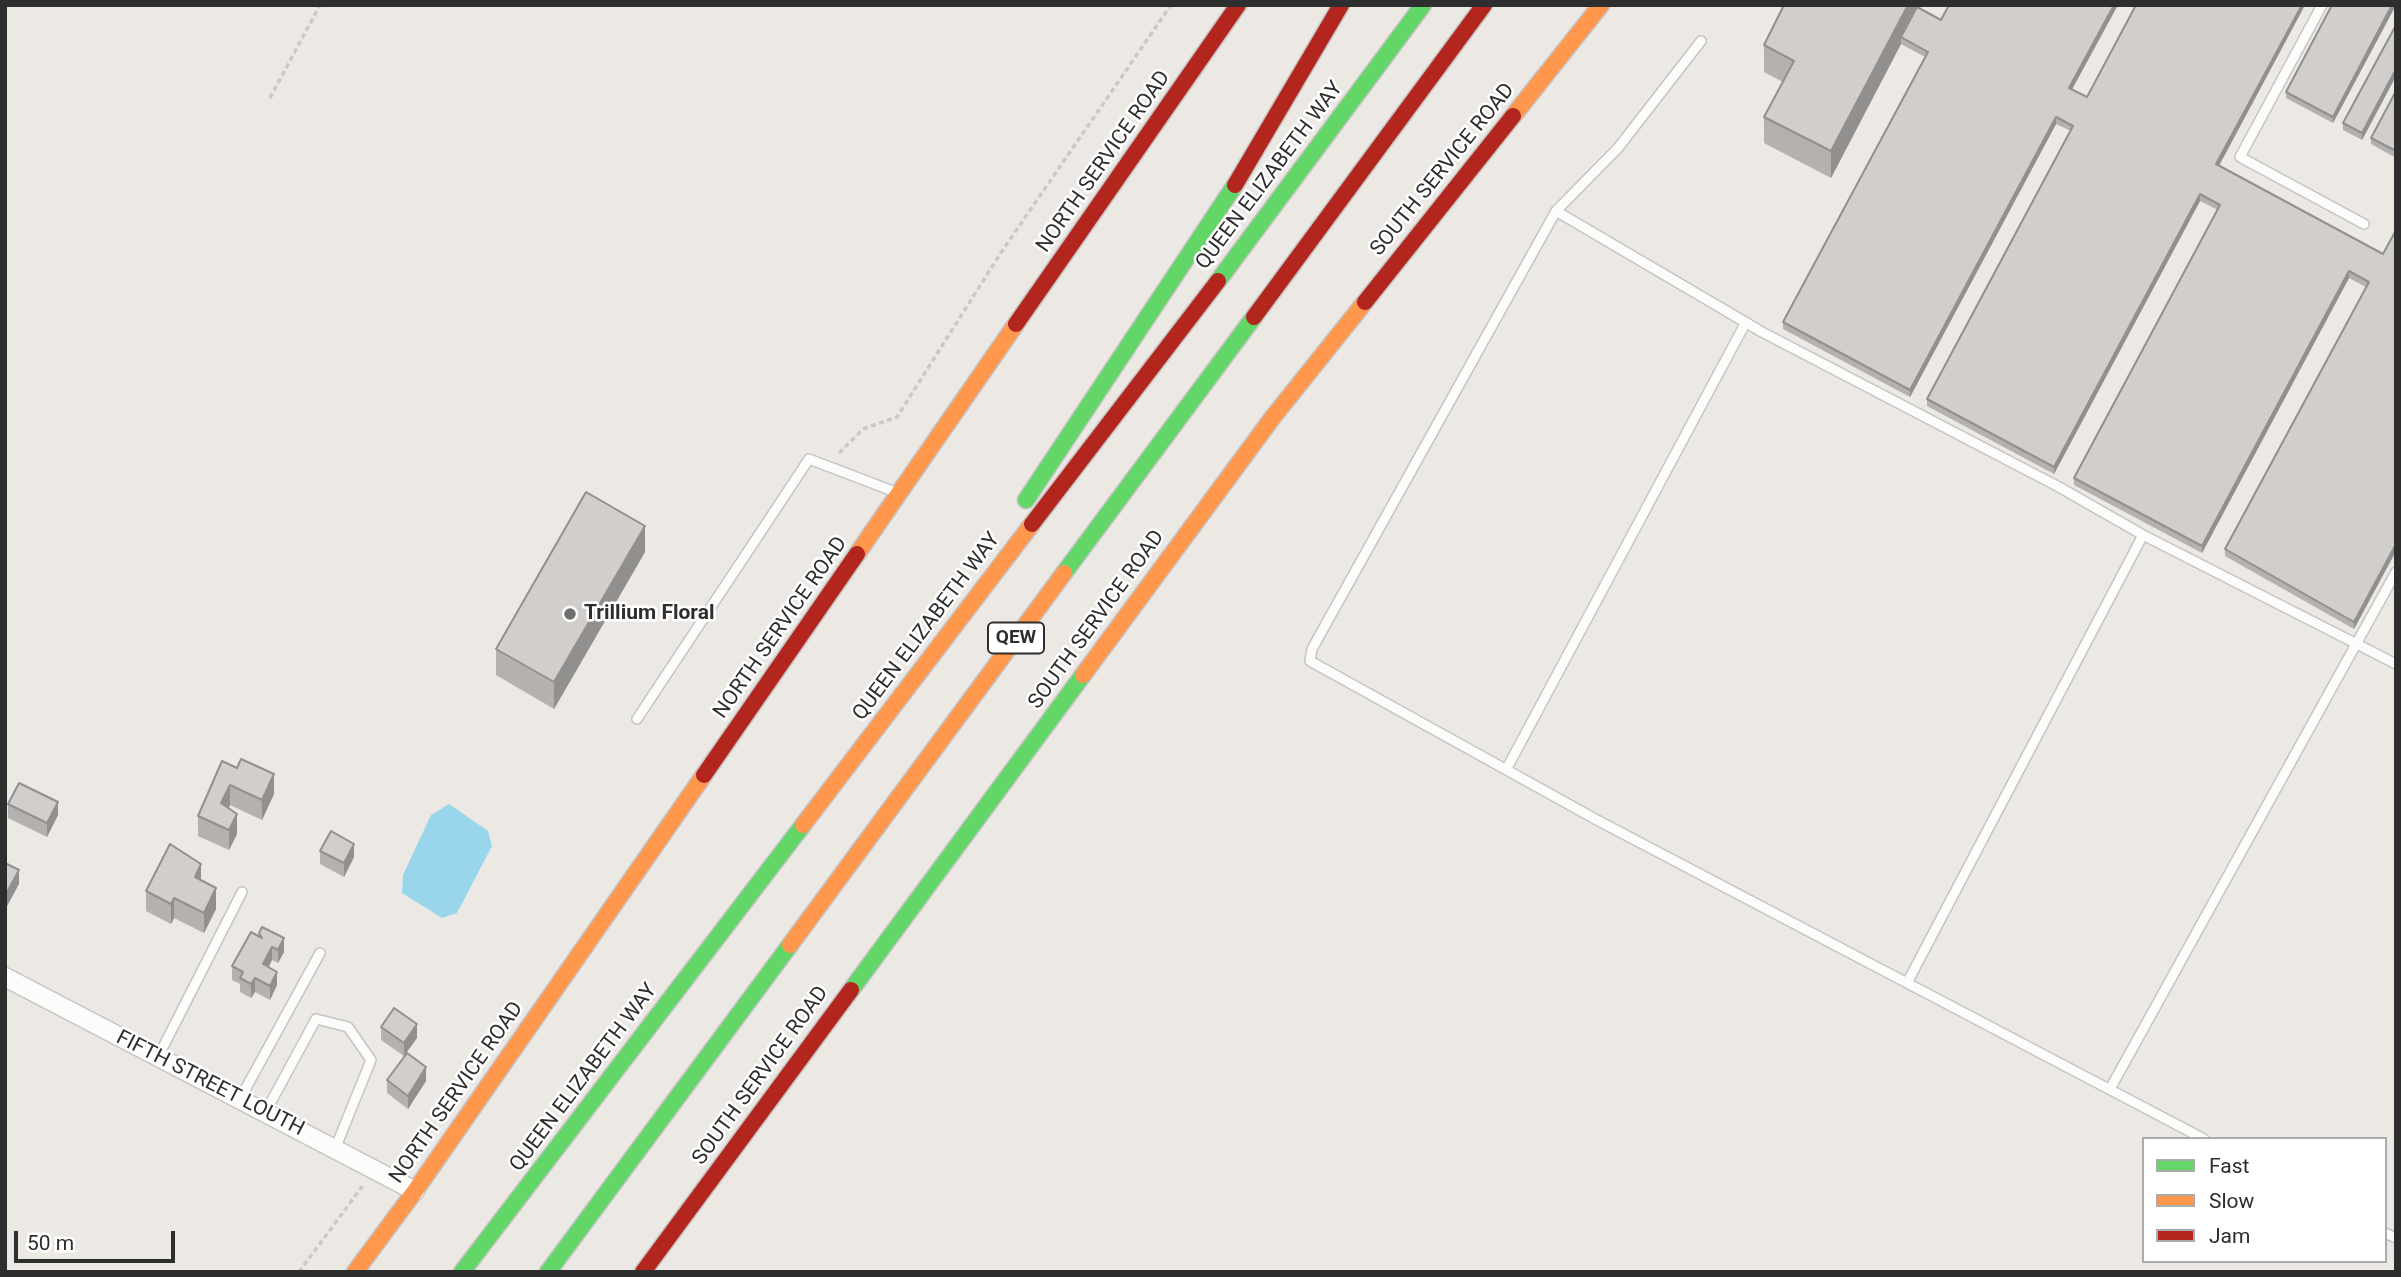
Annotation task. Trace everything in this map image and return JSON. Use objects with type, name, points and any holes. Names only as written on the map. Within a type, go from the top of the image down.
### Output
[{"type":"main road","name":"NORTH SERVICE ROAD","points":[[355,1272],[415,1191],[1238,5]]},
{"type":"main road","points":[[861,748],[1230,193],[1341,5]]},
{"type":"main road","name":"QUEEN ELIZABETH WAY","points":[[462,1272],[1324,141],[1423,5]]},
{"type":"main road","name":"QEW","points":[[548,1272],[1484,5]]},
{"type":"main road","name":"SOUTH SERVICE ROAD","points":[[643,1272],[1273,417],[1601,5]]},
{"type":"street","name":"FIFTH STREET LOUTH","points":[[5,978],[415,1191]]},
{"type":"lane","points":[[2322,5],[2239,157],[2364,224]]},
{"type":"lane","points":[[1701,41],[1618,148],[1556,211],[1312,649],[1310,661],[1597,820],[2200,1137]]},
{"type":"lane","points":[[1556,211],[1746,322],[2143,535],[2396,664]]},
{"type":"lane","points":[[1507,768],[1746,322]]},
{"type":"lane","points":[[637,719],[809,459],[899,494]]},
{"type":"lane","points":[[1907,983],[2143,535]]},
{"type":"lane","points":[[2110,1088],[2396,572]]},
{"type":"lane","points":[[158,1057],[242,892]]},
{"type":"lane","points":[[240,1099],[320,953]]},
{"type":"lane","points":[[265,1113],[316,1019],[348,1027],[370,1060],[335,1149]]},
{"type":"path","points":[[270,98],[320,5]]},
{"type":"path","points":[[827,466],[863,429],[897,417],[1002,251],[1171,5]]},
{"type":"path","points":[[299,1272],[374,1170]]},
{"type":"water","points":[[449,804],[488,831],[492,846],[457,913],[442,918],[402,893],[403,875],[431,815]]},
{"type":"building","points":[[1784,5],[1908,5],[1831,151],[1764,117],[1794,61],[1764,45]]},
{"type":"building","points":[[1949,5],[2114,5],[2069,88],[2087,97],[2136,5],[2302,5],[2216,164],[2383,254],[2396,230],[2396,544],[2354,622],[2225,549],[2369,282],[2349,271],[2202,546],[2074,478],[2220,205],[2200,194],[2054,467],[1927,399],[2073,126],[2056,117],[1910,390],[1783,322],[1928,52],[1901,37],[1917,7],[1941,20]]},
{"type":"building","points":[[2332,5],[2392,5],[2333,117],[2286,92]]},
{"type":"building","points":[[2396,25],[2396,69],[2362,133],[2343,123]]},
{"type":"building","points":[[2396,91],[2396,151],[2371,138]]},
{"type":"building","name":"Trillium Floral","points":[[586,492],[645,526],[554,682],[496,649]]},
{"type":"building","points":[[241,759],[274,774],[262,800],[230,785],[221,803],[237,814],[229,830],[198,816],[222,761],[237,768]]},
{"type":"building","points":[[19,783],[58,802],[47,823],[8,804]]},
{"type":"building","points":[[331,831],[354,844],[344,863],[320,851]]},
{"type":"building","points":[[170,844],[201,864],[195,877],[216,888],[204,913],[174,898],[171,904],[146,891]]},
{"type":"building","points":[[5,863],[19,870],[5,896]]},
{"type":"building","points":[[262,927],[284,938],[278,950],[272,947],[263,964],[277,972],[270,986],[255,978],[251,984],[240,978],[243,972],[232,966],[251,932],[262,938],[259,933]]},
{"type":"building","points":[[394,1008],[417,1024],[404,1043],[381,1027]]},
{"type":"building","points":[[407,1053],[426,1067],[408,1096],[387,1080]]},
{"type":"traffic: fast","points":[[1218,281],[1423,5]]},
{"type":"traffic: fast","points":[[1026,500],[1235,185]]},
{"type":"traffic: fast","points":[[1064,573],[1254,317]]},
{"type":"traffic: fast","points":[[851,990],[1083,675]]},
{"type":"traffic: fast","points":[[462,1272],[803,825]]},
{"type":"traffic: fast","points":[[548,1272],[790,945]]},
{"type":"traffic: slow","points":[[1513,116],[1601,5]]},
{"type":"traffic: slow","points":[[1083,675],[1273,417],[1365,302]]},
{"type":"traffic: slow","points":[[857,554],[1016,324]]},
{"type":"traffic: slow","points":[[803,825],[1032,524]]},
{"type":"traffic: slow","points":[[790,945],[1064,573]]},
{"type":"traffic: slow","points":[[355,1272],[415,1191],[704,775]]},
{"type":"traffic: jam","points":[[1016,324],[1238,5]]},
{"type":"traffic: jam","points":[[1235,185],[1341,5]]},
{"type":"traffic: jam","points":[[1254,317],[1484,5]]},
{"type":"traffic: jam","points":[[1365,302],[1513,116]]},
{"type":"traffic: jam","points":[[1032,524],[1218,281]]},
{"type":"traffic: jam","points":[[704,775],[857,554]]},
{"type":"traffic: jam","points":[[643,1272],[851,990]]},
{"type":"place","name":"Trillium Floral","points":[[570,614]]}]
